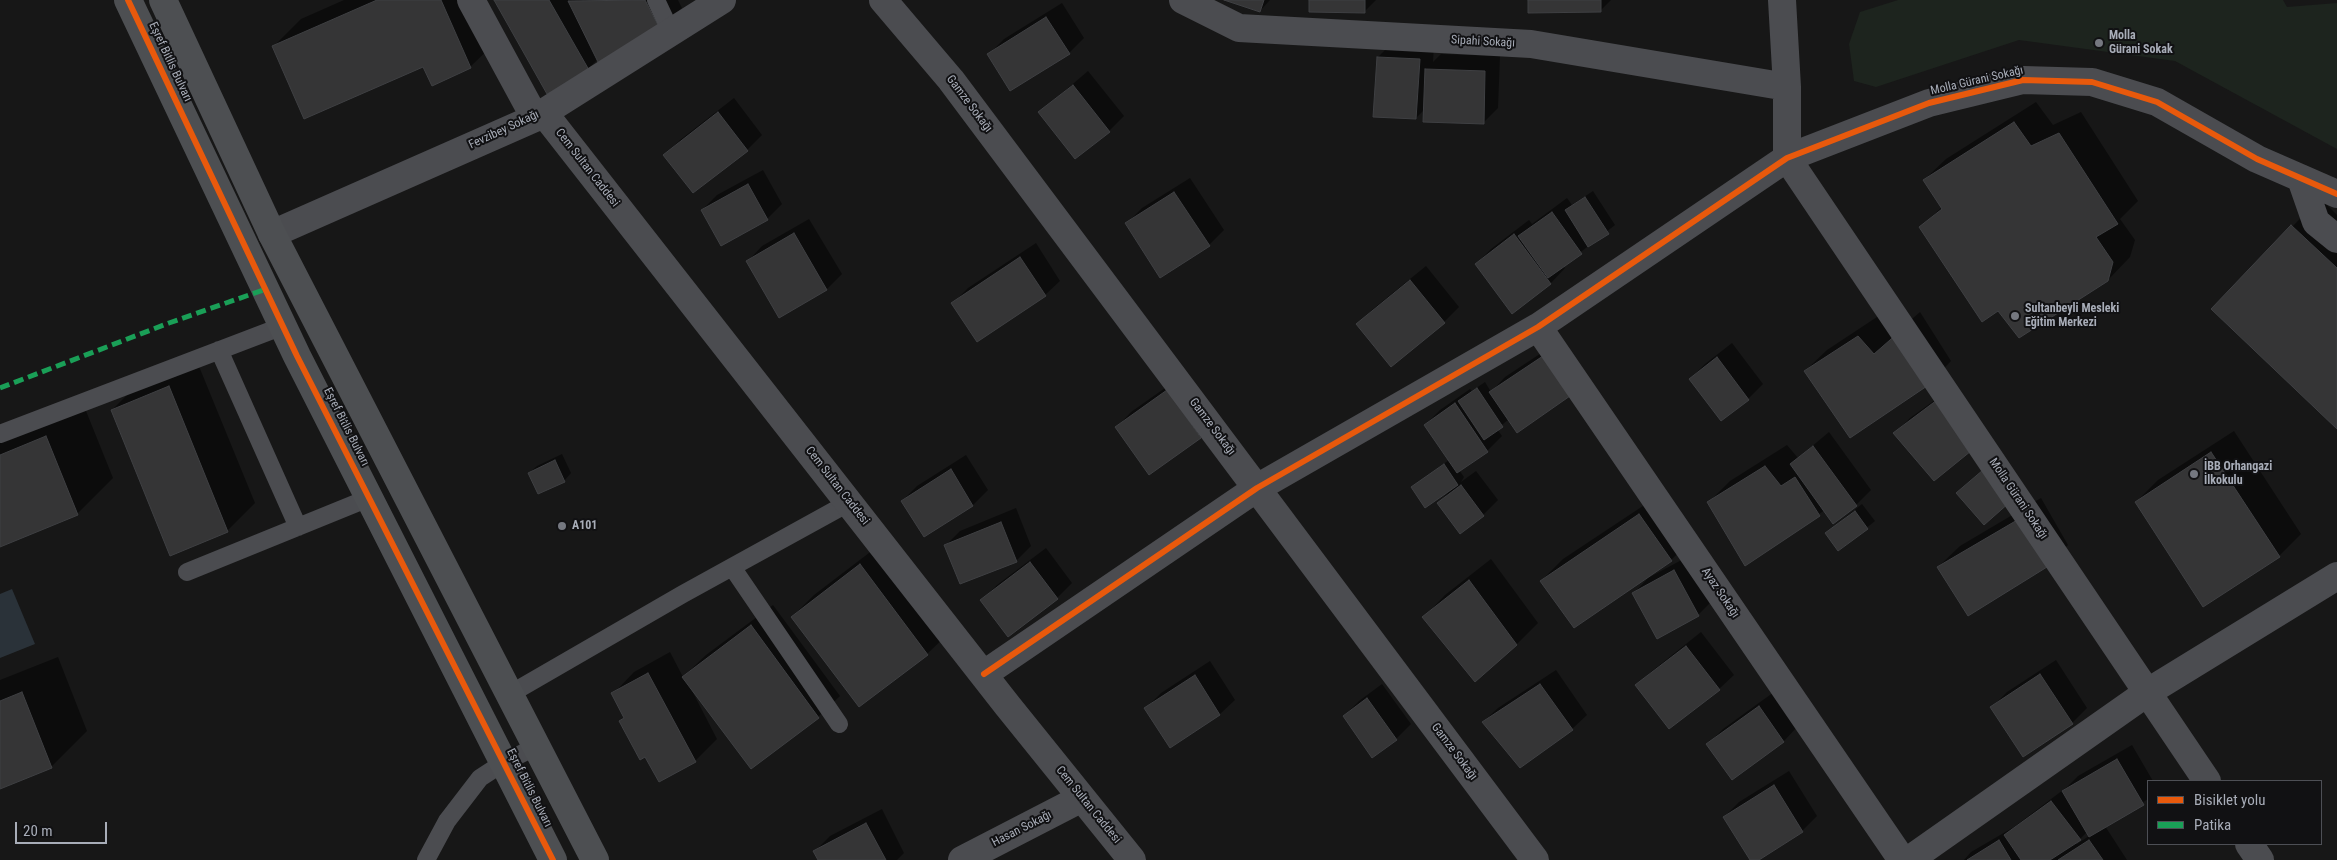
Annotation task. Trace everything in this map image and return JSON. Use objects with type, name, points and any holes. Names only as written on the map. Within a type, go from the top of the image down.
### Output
[{"type":"main road","name":"Eşref Bitlis Bulvarı","points":[[128,0],[283,326],[552,860]]},
{"type":"main road","name":"Eşref Bitlis Bulvarı","points":[[163,0],[272,234],[595,860]]},
{"type":"street","name":"Cem Sultan Caddesi","points":[[471,0],[539,115],[850,502],[1132,860]]},
{"type":"street","name":"Fevzibey Sokağı","points":[[272,234],[539,115],[722,0]]},
{"type":"street","name":"Gamze Sokağı","points":[[883,0],[951,80],[1535,860]]},
{"type":"street","name":"Sipahi Sokağı","points":[[1183,0],[1240,28],[1531,44],[1787,87]]},
{"type":"street","points":[[984,674],[1258,488],[1538,327],[1787,158],[1787,87],[1782,0]]},
{"type":"street","name":"Molla Gürani Sokağı","points":[[2206,780],[1787,158],[1939,101],[2023,80],[2092,82],[2157,102],[2257,159],[2337,194]]},
{"type":"street","points":[[2301,178],[2316,222],[2337,239]]},
{"type":"street","name":"Ayaz Sokağı","points":[[1538,327],[1902,860]]},
{"type":"street","points":[[1909,860],[2148,692],[2337,576]]},
{"type":"street","name":"Hasan Sokağı","points":[[962,860],[1082,798]]},
{"type":"street","points":[[2251,845],[2260,860]]},
{"type":"lane","points":[[656,0],[671,32]]},
{"type":"lane","points":[[0,434],[283,326]]},
{"type":"lane","points":[[219,350],[298,527]]},
{"type":"lane","points":[[187,572],[369,498]]},
{"type":"lane","points":[[510,694],[850,502]]},
{"type":"lane","points":[[732,567],[839,724]]},
{"type":"lane","points":[[426,860],[447,821],[480,778],[503,762],[537,746]]},
{"type":"shaded area","points":[[1898,0],[2283,0],[2287,7],[2337,3],[2337,149],[2175,61],[2019,40],[1876,87],[1854,81],[1849,44],[1860,12]]},
{"type":"shaded area","points":[[12,589],[35,644],[0,658],[0,594]]},
{"type":"building","points":[[377,0],[441,0],[471,68],[432,86],[423,67],[304,119],[272,46]]},
{"type":"building","points":[[494,0],[549,0],[589,70],[547,94]]},
{"type":"building","points":[[645,0],[661,31],[598,62],[568,1]]},
{"type":"building","points":[[1224,0],[1264,0],[1260,12]]},
{"type":"building","points":[[1309,0],[1365,0],[1365,13],[1309,12]]},
{"type":"building","points":[[1528,0],[1601,0],[1601,12],[1528,13]]},
{"type":"building","points":[[1046,17],[1070,54],[1010,91],[987,54]]},
{"type":"building","points":[[1377,57],[1420,59],[1416,119],[1373,117]]},
{"type":"building","points":[[1425,69],[1485,71],[1484,124],[1423,122]]},
{"type":"building","points":[[1073,85],[1110,132],[1075,159],[1038,112]]},
{"type":"building","points":[[718,112],[748,151],[693,193],[663,155]]},
{"type":"building","points":[[2014,122],[2031,146],[2059,133],[2118,224],[2096,237],[2113,262],[2108,281],[2019,338],[1998,311],[1982,322],[1919,227],[1942,209],[1923,180]]},
{"type":"building","points":[[748,184],[768,220],[721,246],[701,210]]},
{"type":"building","points":[[1174,192],[1210,246],[1160,278],[1125,223]]},
{"type":"building","points":[[1585,197],[1609,234],[1588,247],[1565,210]]},
{"type":"building","points":[[1552,212],[1582,254],[1548,278],[1518,236]]},
{"type":"building","points":[[2291,225],[2337,268],[2337,429],[2211,309]]},
{"type":"building","points":[[794,233],[827,290],[779,318],[746,261]]},
{"type":"building","points":[[1514,234],[1551,284],[1512,314],[1475,264]]},
{"type":"building","points":[[1020,257],[1046,296],[977,342],[951,303]]},
{"type":"building","points":[[1410,280],[1445,323],[1391,367],[1356,324]]},
{"type":"building","points":[[1898,333],[1930,384],[1850,438],[1804,371],[1858,336],[1874,354]]},
{"type":"building","points":[[1543,356],[1570,396],[1517,433],[1489,392]]},
{"type":"building","points":[[1717,357],[1749,400],[1721,421],[1689,379]]},
{"type":"building","points":[[169,386],[228,532],[170,556],[111,410]]},
{"type":"building","points":[[1477,388],[1503,427],[1484,440],[1458,401]]},
{"type":"building","points":[[1167,390],[1201,438],[1149,475],[1115,427]]},
{"type":"building","points":[[1937,400],[1971,451],[1934,481],[1893,433]]},
{"type":"building","points":[[1455,403],[1488,452],[1457,473],[1424,425]]},
{"type":"building","points":[[46,436],[78,515],[0,547],[0,455]]},
{"type":"building","points":[[1813,446],[1857,506],[1833,524],[1790,464]]},
{"type":"building","points":[[2211,452],[2280,557],[2203,607],[2135,502]]},
{"type":"building","points":[[555,460],[565,482],[538,494],[528,473]]},
{"type":"building","points":[[1444,464],[1458,485],[1425,508],[1411,487]]},
{"type":"building","points":[[1765,466],[1781,486],[1795,477],[1820,516],[1745,566],[1707,502]]},
{"type":"building","points":[[951,469],[973,506],[924,537],[901,501]]},
{"type":"building","points":[[1983,470],[2010,502],[1984,525],[1956,493]]},
{"type":"building","points":[[1461,485],[1484,516],[1460,534],[1437,503]]},
{"type":"building","points":[[1855,511],[1868,529],[1838,551],[1825,533]]},
{"type":"building","points":[[1639,514],[1672,561],[1574,628],[1540,581]]},
{"type":"building","points":[[2019,519],[2047,567],[1968,616],[1937,567]]},
{"type":"building","points":[[1001,522],[1017,562],[960,584],[944,545]]},
{"type":"building","points":[[1030,562],[1058,599],[1008,637],[980,600]]},
{"type":"building","points":[[860,564],[928,655],[859,707],[791,617]]},
{"type":"building","points":[[1674,570],[1699,616],[1657,639],[1632,593]]},
{"type":"building","points":[[1469,580],[1517,645],[1475,682],[1422,617]]},
{"type":"building","points":[[751,625],[819,718],[751,769],[682,677]]},
{"type":"building","points":[[1686,646],[1720,690],[1669,729],[1635,685]]},
{"type":"building","points":[[648,673],[696,762],[659,782],[645,757],[640,760],[619,721],[624,718],[611,693]]},
{"type":"building","points":[[2040,674],[2073,724],[2023,757],[1990,707]]},
{"type":"building","points":[[1195,675],[1220,715],[1170,748],[1144,708]]},
{"type":"building","points":[[1540,684],[1573,730],[1520,768],[1482,722]]},
{"type":"building","points":[[22,692],[52,768],[0,789],[0,701]]},
{"type":"building","points":[[1367,698],[1397,740],[1372,758],[1343,716]]},
{"type":"building","points":[[1759,706],[1784,742],[1732,780],[1706,744]]},
{"type":"building","points":[[2117,759],[2144,805],[2089,837],[2062,791]]},
{"type":"building","points":[[1774,785],[1803,832],[1759,860],[1750,860],[1723,817]]},
{"type":"building","points":[[2051,801],[2081,840],[2050,860],[2021,860],[2004,835]]},
{"type":"building","points":[[866,823],[886,860],[818,860],[813,851]]},
{"type":"building","points":[[1999,840],[2011,860],[1967,860]]},
{"type":"building","points":[[2089,840],[2103,860],[2058,860]]},
{"type":"marked path","points":[[0,388],[169,323],[266,289]]},
{"type":"cycle path","points":[[128,0],[297,356],[553,860]]},
{"type":"cycle path","points":[[984,674],[1257,488],[1538,327],[1787,158],[1929,103],[2023,80],[2092,82],[2157,102],[2257,159],[2337,194]]},
{"type":"place","name":"Molla Gürani Sokak","points":[[2099,43]]},
{"type":"place","name":"Sultanbeyli Mesleki Eğitim Merkezi","points":[[2015,316]]},
{"type":"place","name":"İBB Orhangazi İlkokulu","points":[[2194,474]]},
{"type":"place","name":"A101","points":[[562,526]]}]
